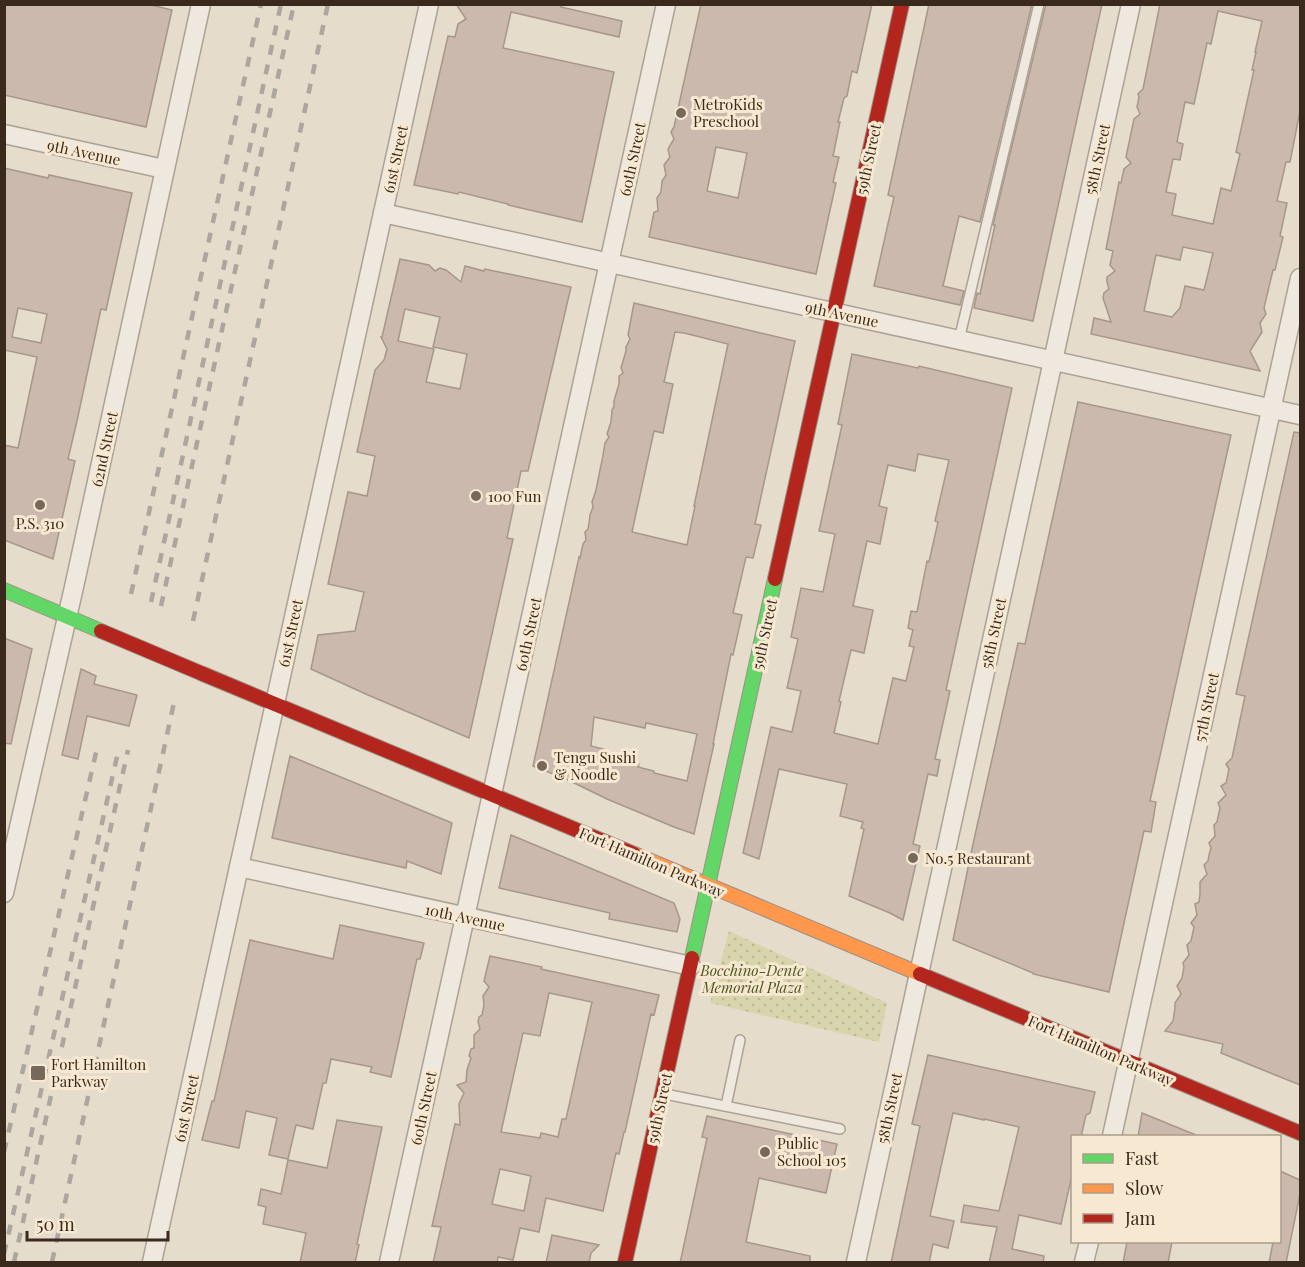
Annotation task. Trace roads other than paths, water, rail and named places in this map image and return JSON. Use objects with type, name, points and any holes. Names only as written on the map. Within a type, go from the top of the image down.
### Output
[{"type":"main road","name":"59th Street","points":[[625,1263],[902,4]]},
{"type":"main road","name":"Fort Hamilton Parkway","points":[[4,590],[1300,1133]]},
{"type":"street","name":"62nd Street","points":[[4,893],[13,818],[67,616],[201,4]]},
{"type":"street","name":"61st Street","points":[[152,1263],[429,4]]},
{"type":"street","name":"60th Street","points":[[389,1263],[666,4]]},
{"type":"street","name":"58th Street","points":[[856,1263],[1131,4]]},
{"type":"street","name":"9th Avenue","points":[[4,135],[164,169]]},
{"type":"street","name":"9th Avenue","points":[[383,213],[1300,415]]},
{"type":"street","name":"57th Street","points":[[1112,1135],[1300,278]]},
{"type":"street","name":"10th Avenue","points":[[239,867],[691,966]]},
{"type":"street","points":[[1084,1263],[1089,1243]]},
{"type":"lane","points":[[959,340],[1039,4]]},
{"type":"lane","points":[[726,1106],[740,1040]]},
{"type":"lane","points":[[663,1093],[840,1130]]},
{"type":"railway","points":[[131,594],[261,4]]},
{"type":"railway","points":[[151,602],[281,4]]},
{"type":"railway","points":[[161,606],[294,4]]},
{"type":"railway","points":[[193,621],[328,4]]},
{"type":"railway","points":[[52,1262],[175,698]]},
{"type":"railway","points":[[4,1152],[98,744]]},
{"type":"railway","points":[[4,1254],[119,748]]},
{"type":"railway","points":[[14,1262],[128,750]]},
{"type":"place","name":"MetroKids Preschool","points":[[681,113]]},
{"type":"place","name":"100 Fun","points":[[476,496]]},
{"type":"place","name":"P.S. 310","points":[[40,505]]},
{"type":"place","name":"Tengu Sushi & Noodle","points":[[542,766]]},
{"type":"place","name":"No.5 Restaurant","points":[[913,858]]},
{"type":"place","name":"Fort Hamilton Parkway","points":[[38,1073]]},
{"type":"place","name":"Public School 105","points":[[765,1152]]},
{"type":"park label","name":"Bocchino-Dente Memorial Plaza","points":[[752,978]]}]
